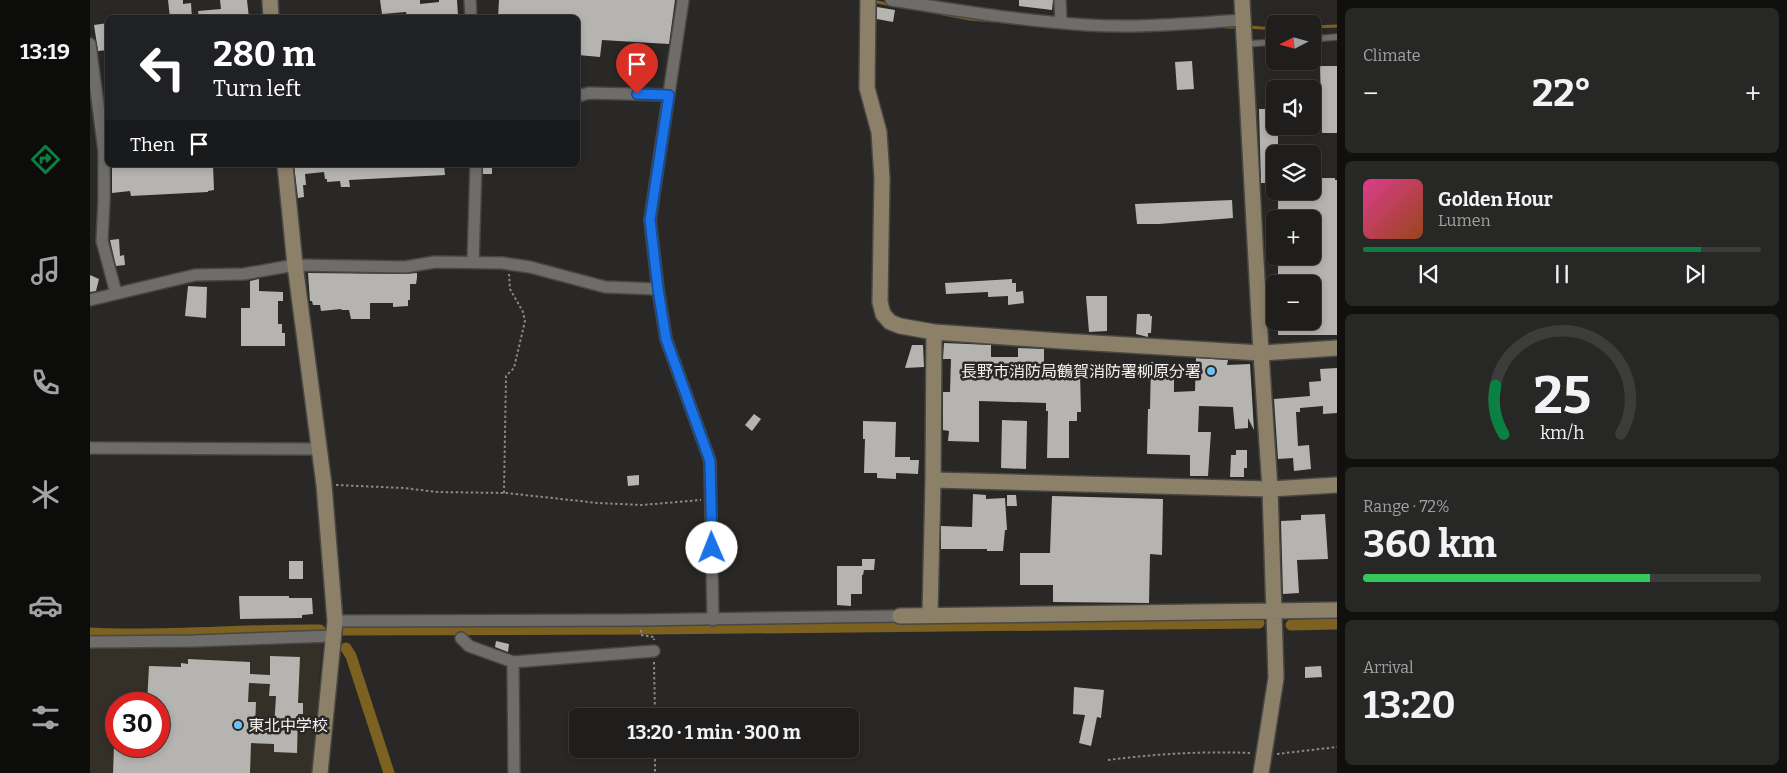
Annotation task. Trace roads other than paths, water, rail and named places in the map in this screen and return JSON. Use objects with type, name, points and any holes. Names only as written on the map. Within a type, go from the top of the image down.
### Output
[{"type":"street","points":[[270,0],[271,15]]},
{"type":"street","points":[[470,0],[471,15]]},
{"type":"street","points":[[683,0],[650,220],[666,339],[710,461],[713,620]]},
{"type":"street","points":[[868,0],[867,88],[879,132],[882,178],[880,302],[883,314],[890,322],[900,326],[934,332],[1261,353],[1337,348]]},
{"type":"street","points":[[891,0],[983,15],[1088,25],[1165,25],[1244,20]]},
{"type":"street","points":[[1060,0],[1061,22]]},
{"type":"street","points":[[1242,0],[1270,489],[1276,678],[1261,773]]},
{"type":"street","points":[[90,44],[98,95],[105,169],[102,241],[116,293]]},
{"type":"street","points":[[580,95],[589,93],[669,95]]},
{"type":"street","points":[[285,167],[295,265],[324,485],[334,629],[320,773]]},
{"type":"street","points":[[473,263],[476,167]]},
{"type":"street","points":[[90,300],[195,275],[244,274],[295,265],[404,267],[435,262],[509,264],[530,267],[606,287],[658,289]]},
{"type":"street","points":[[930,616],[934,332]]},
{"type":"street","points":[[90,448],[319,449]]},
{"type":"street","points":[[933,480],[1270,489],[1337,486]]},
{"type":"street","points":[[90,642],[204,641],[334,629],[746,618],[1337,610]]},
{"type":"street","points":[[461,638],[469,646],[513,662],[654,652]]},
{"type":"street","points":[[513,662],[514,773]]},
{"type":"lane","points":[[1321,38],[1337,37]]},
{"type":"lane","points":[[1245,44],[1266,43]]},
{"type":"waterway","points":[[873,1],[891,5]]},
{"type":"waterway","points":[[922,10],[970,19],[1005,22]]},
{"type":"waterway","points":[[1321,27],[1337,26]]},
{"type":"waterway","points":[[1226,27],[1239,27]]},
{"type":"waterway","points":[[1248,27],[1266,28]]},
{"type":"waterway","points":[[343,630],[1259,623]]},
{"type":"waterway","points":[[1291,625],[1337,624]]},
{"type":"waterway","points":[[90,633],[147,634],[320,630]]},
{"type":"waterway","points":[[346,648],[351,656],[389,773]]},
{"type":"place","name":"長野市消防局鶴賀消防署柳原分署","points":[[1211,371]]},
{"type":"place","name":"東北中学校","points":[[238,725]]}]
